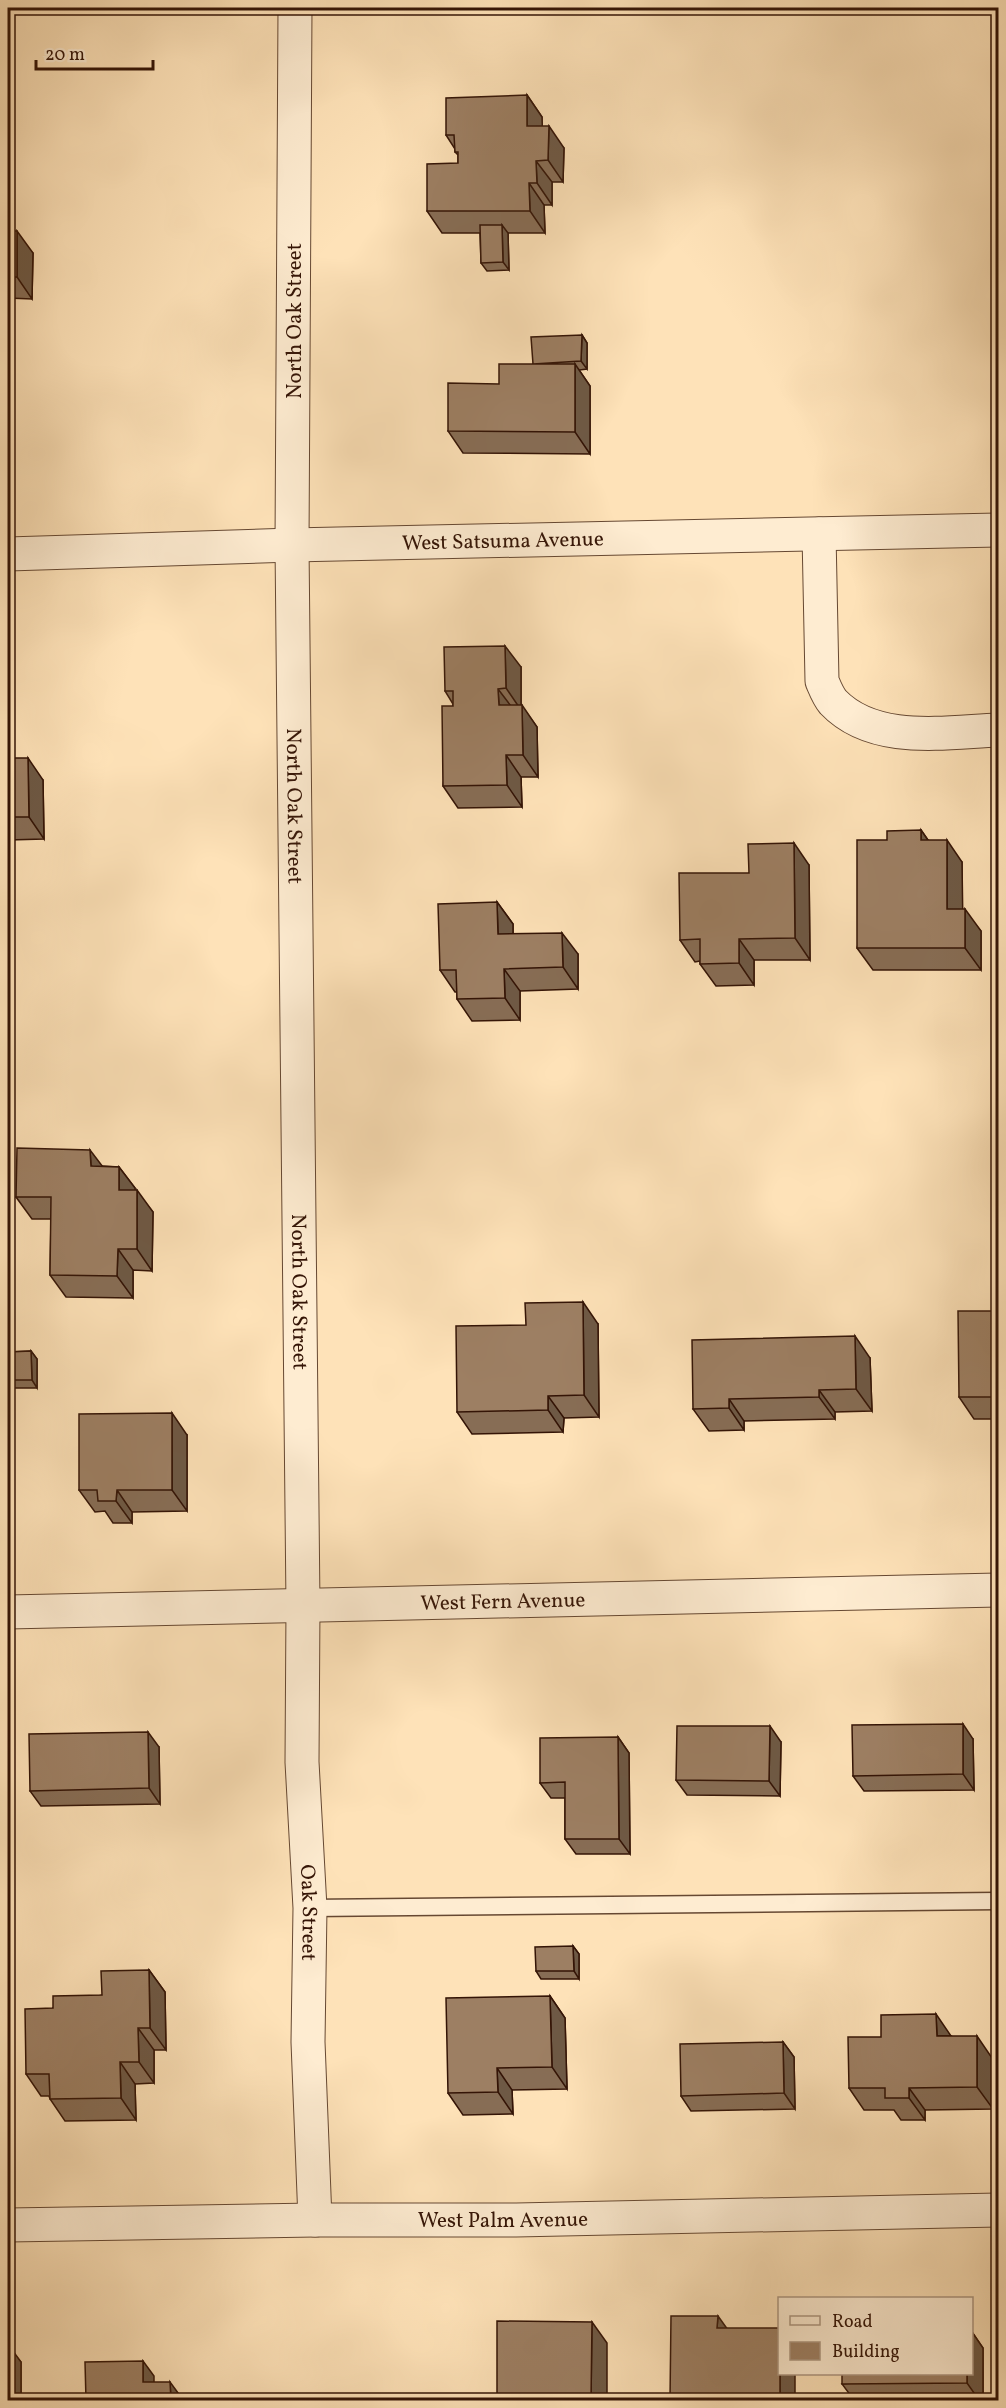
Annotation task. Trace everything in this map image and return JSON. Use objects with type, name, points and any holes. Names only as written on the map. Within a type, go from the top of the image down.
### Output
[{"type":"street","name":"North Oak Street","points":[[295,8],[292,545],[303,1606]]},
{"type":"street","name":"West Satsuma Avenue","points":[[8,554],[292,545],[999,530]]},
{"type":"street","points":[[819,534],[822,681],[831,700],[849,715],[878,728],[911,733],[999,730]]},
{"type":"street","name":"West Fern Avenue","points":[[8,1612],[999,1590]]},
{"type":"street","name":"Oak Street","points":[[303,1606],[302,1762],[310,1908],[308,2042],[315,2220]]},
{"type":"street","name":"West Palm Avenue","points":[[8,2225],[315,2220],[527,2220],[999,2210]]},
{"type":"lane","points":[[310,1908],[999,1901]]},
{"type":"building","points":[[527,95],[527,126],[549,126],[548,160],[536,161],[537,183],[529,183],[530,211],[427,211],[427,164],[458,163],[454,135],[446,135],[446,98]]},
{"type":"building","points":[[480,225],[502,225],[503,262],[481,263]]},
{"type":"building","points":[[8,231],[17,231],[17,277],[8,277]]},
{"type":"building","points":[[582,335],[581,361],[533,364],[531,337]]},
{"type":"building","points":[[499,364],[575,364],[575,432],[448,431],[448,383],[499,384]]},
{"type":"building","points":[[505,646],[506,688],[498,689],[499,705],[522,705],[523,755],[506,755],[507,785],[443,786],[442,706],[453,706],[453,691],[445,691],[444,647]]},
{"type":"building","points":[[8,758],[28,758],[29,817],[8,817]]},
{"type":"building","points":[[921,830],[921,840],[947,840],[947,909],[965,909],[965,948],[857,948],[857,840],[887,840],[887,831]]},
{"type":"building","points":[[794,843],[795,938],[739,939],[739,963],[700,964],[700,939],[680,940],[679,873],[749,873],[748,844]]},
{"type":"building","points":[[497,902],[498,934],[562,933],[563,967],[504,969],[505,998],[457,999],[456,970],[440,970],[438,904]]},
{"type":"building","points":[[17,1148],[90,1150],[91,1166],[119,1167],[119,1190],[137,1190],[137,1249],[118,1249],[117,1276],[50,1275],[51,1197],[16,1197]]},
{"type":"building","points":[[583,1302],[584,1395],[548,1396],[548,1410],[457,1412],[456,1326],[526,1325],[525,1303]]},
{"type":"building","points":[[958,1311],[999,1311],[999,1397],[959,1397]]},
{"type":"building","points":[[855,1336],[856,1389],[819,1390],[819,1397],[729,1399],[729,1408],[693,1409],[692,1340]]},
{"type":"building","points":[[31,1351],[32,1380],[8,1380],[8,1352]]},
{"type":"building","points":[[172,1413],[172,1490],[117,1490],[116,1501],[98,1501],[97,1490],[79,1490],[79,1414]]},
{"type":"building","points":[[963,1724],[963,1774],[853,1776],[852,1725]]},
{"type":"building","points":[[677,1726],[770,1726],[769,1781],[676,1780]]},
{"type":"building","points":[[148,1732],[149,1788],[30,1791],[29,1734]]},
{"type":"building","points":[[618,1737],[619,1839],[565,1839],[565,1782],[540,1783],[540,1738]]},
{"type":"building","points":[[573,1946],[574,1971],[536,1971],[535,1947]]},
{"type":"building","points":[[149,1970],[150,2028],[138,2028],[139,2062],[120,2062],[121,2098],[50,2099],[49,2074],[26,2074],[25,2009],[53,2008],[53,1996],[102,1995],[101,1971]]},
{"type":"building","points":[[550,1996],[552,2067],[497,2068],[498,2092],[448,2093],[446,1998]]},
{"type":"building","points":[[936,2014],[937,2036],[977,2036],[977,2087],[909,2088],[909,2098],[885,2098],[885,2088],[849,2088],[848,2037],[881,2037],[881,2015]]},
{"type":"building","points":[[783,2042],[784,2093],[681,2096],[680,2044]]},
{"type":"building","points":[[671,2316],[718,2316],[717,2328],[778,2328],[780,2395],[747,2395],[747,2400],[670,2400]]},
{"type":"building","points":[[497,2321],[592,2322],[591,2400],[497,2400]]},
{"type":"building","points":[[8,2347],[10,2347],[11,2394],[8,2394]]},
{"type":"building","points":[[143,2361],[143,2382],[170,2382],[171,2400],[86,2400],[85,2362]]},
{"type":"building","points":[[842,2375],[967,2375],[967,2383],[842,2384]]}]
